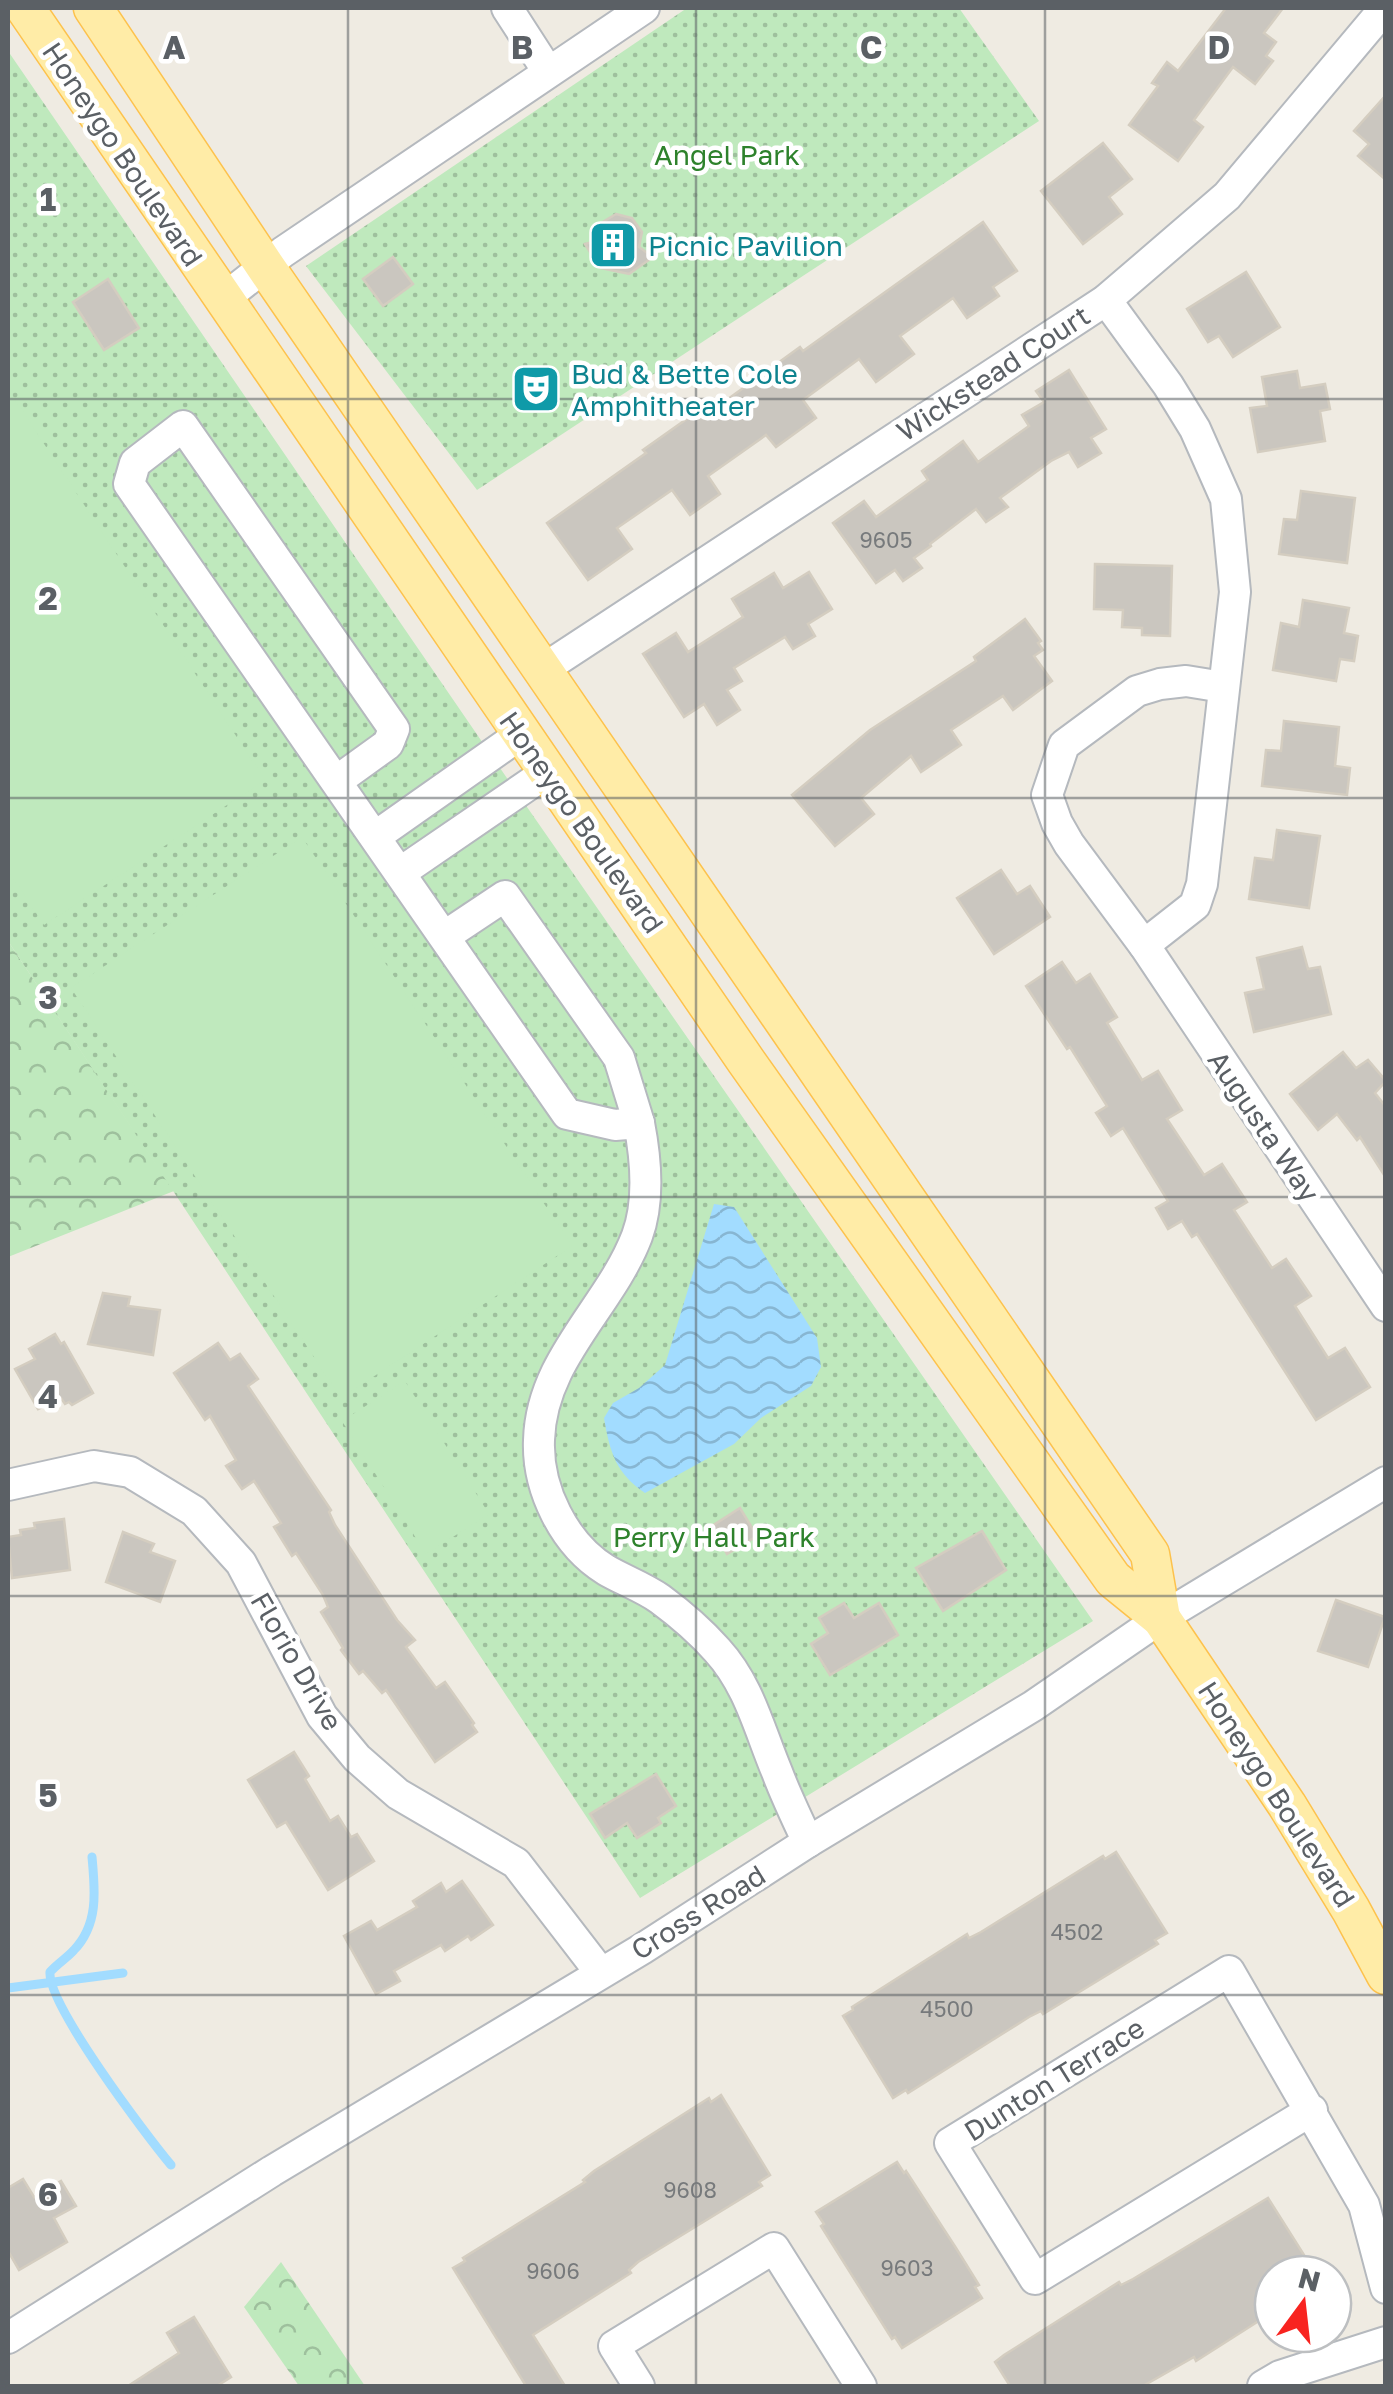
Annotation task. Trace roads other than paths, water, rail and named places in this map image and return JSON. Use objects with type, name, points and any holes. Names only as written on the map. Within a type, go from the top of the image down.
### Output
[{"type":"main road","name":"Honeygo Boulevard","points":[[24,8],[757,1076],[1113,1579],[1161,1618],[1287,1805],[1352,1910],[1386,1975]]},
{"type":"main road","name":"Honeygo Boulevard","points":[[93,8],[1150,1554],[1161,1618]]},
{"type":"street","points":[[507,8],[548,70]]},
{"type":"street","points":[[222,300],[548,70],[644,8]]},
{"type":"street","name":"Wickstead Court","points":[[542,670],[1106,300],[1228,196],[1385,8]]},
{"type":"street","points":[[1106,300],[1168,384],[1195,429],[1226,498],[1235,592],[1202,884],[1195,905],[1144,945]]},
{"type":"street","points":[[338,780],[388,744],[394,729],[183,426],[135,464],[128,484],[568,1114],[615,1125],[639,1123]]},
{"type":"street","name":"Augusta Way","points":[[1223,687],[1186,681],[1137,691],[1064,745],[1048,794],[1058,824],[1144,945],[1386,1306]]},
{"type":"street","points":[[376,836],[521,734]]},
{"type":"street","points":[[400,872],[547,772]]},
{"type":"street","points":[[445,936],[504,896],[618,1058],[639,1123],[646,1160],[638,1234],[553,1377],[538,1442],[546,1497],[563,1527],[602,1568],[660,1598],[718,1650],[749,1696],[776,1772],[808,1842]]},
{"type":"street","name":"Florio Drive","points":[[8,1485],[94,1466],[130,1472],[194,1511],[241,1563],[322,1716],[357,1758],[398,1794],[516,1863],[600,1972]]},
{"type":"street","name":"Cross Road","points":[[8,2338],[272,2171],[642,1949],[808,1842],[1032,1706],[1161,1618],[1386,1482]]},
{"type":"street","name":"Dunton Terrace","points":[[1312,2110],[1035,2280],[950,2143],[1229,1971],[1312,2110],[1364,2205],[1386,2288]]},
{"type":"street","points":[[638,2386],[614,2346],[774,2248],[862,2386]]},
{"type":"street","points":[[1275,2383],[1386,2342]]},
{"type":"water","points":[[714,1204],[734,1207],[817,1338],[821,1367],[811,1386],[761,1418],[734,1444],[645,1493],[627,1478],[616,1461],[604,1418],[613,1403],[639,1388],[665,1365]]},
{"type":"waterway","points":[[92,1857],[94,1894],[88,1929],[71,1953],[50,1972],[53,1988],[80,2039],[171,2165]]},
{"type":"waterway","points":[[8,1988],[123,1973]]},
{"type":"place","name":"Picnic Pavilion","points":[[613,245]]},
{"type":"place","name":"Bud & Bette Cole Amphitheater","points":[[536,389]]},
{"type":"park label","name":"Angel Park","points":[[727,154]]},
{"type":"park label","name":"Perry Hall Park","points":[[714,1536]]}]
